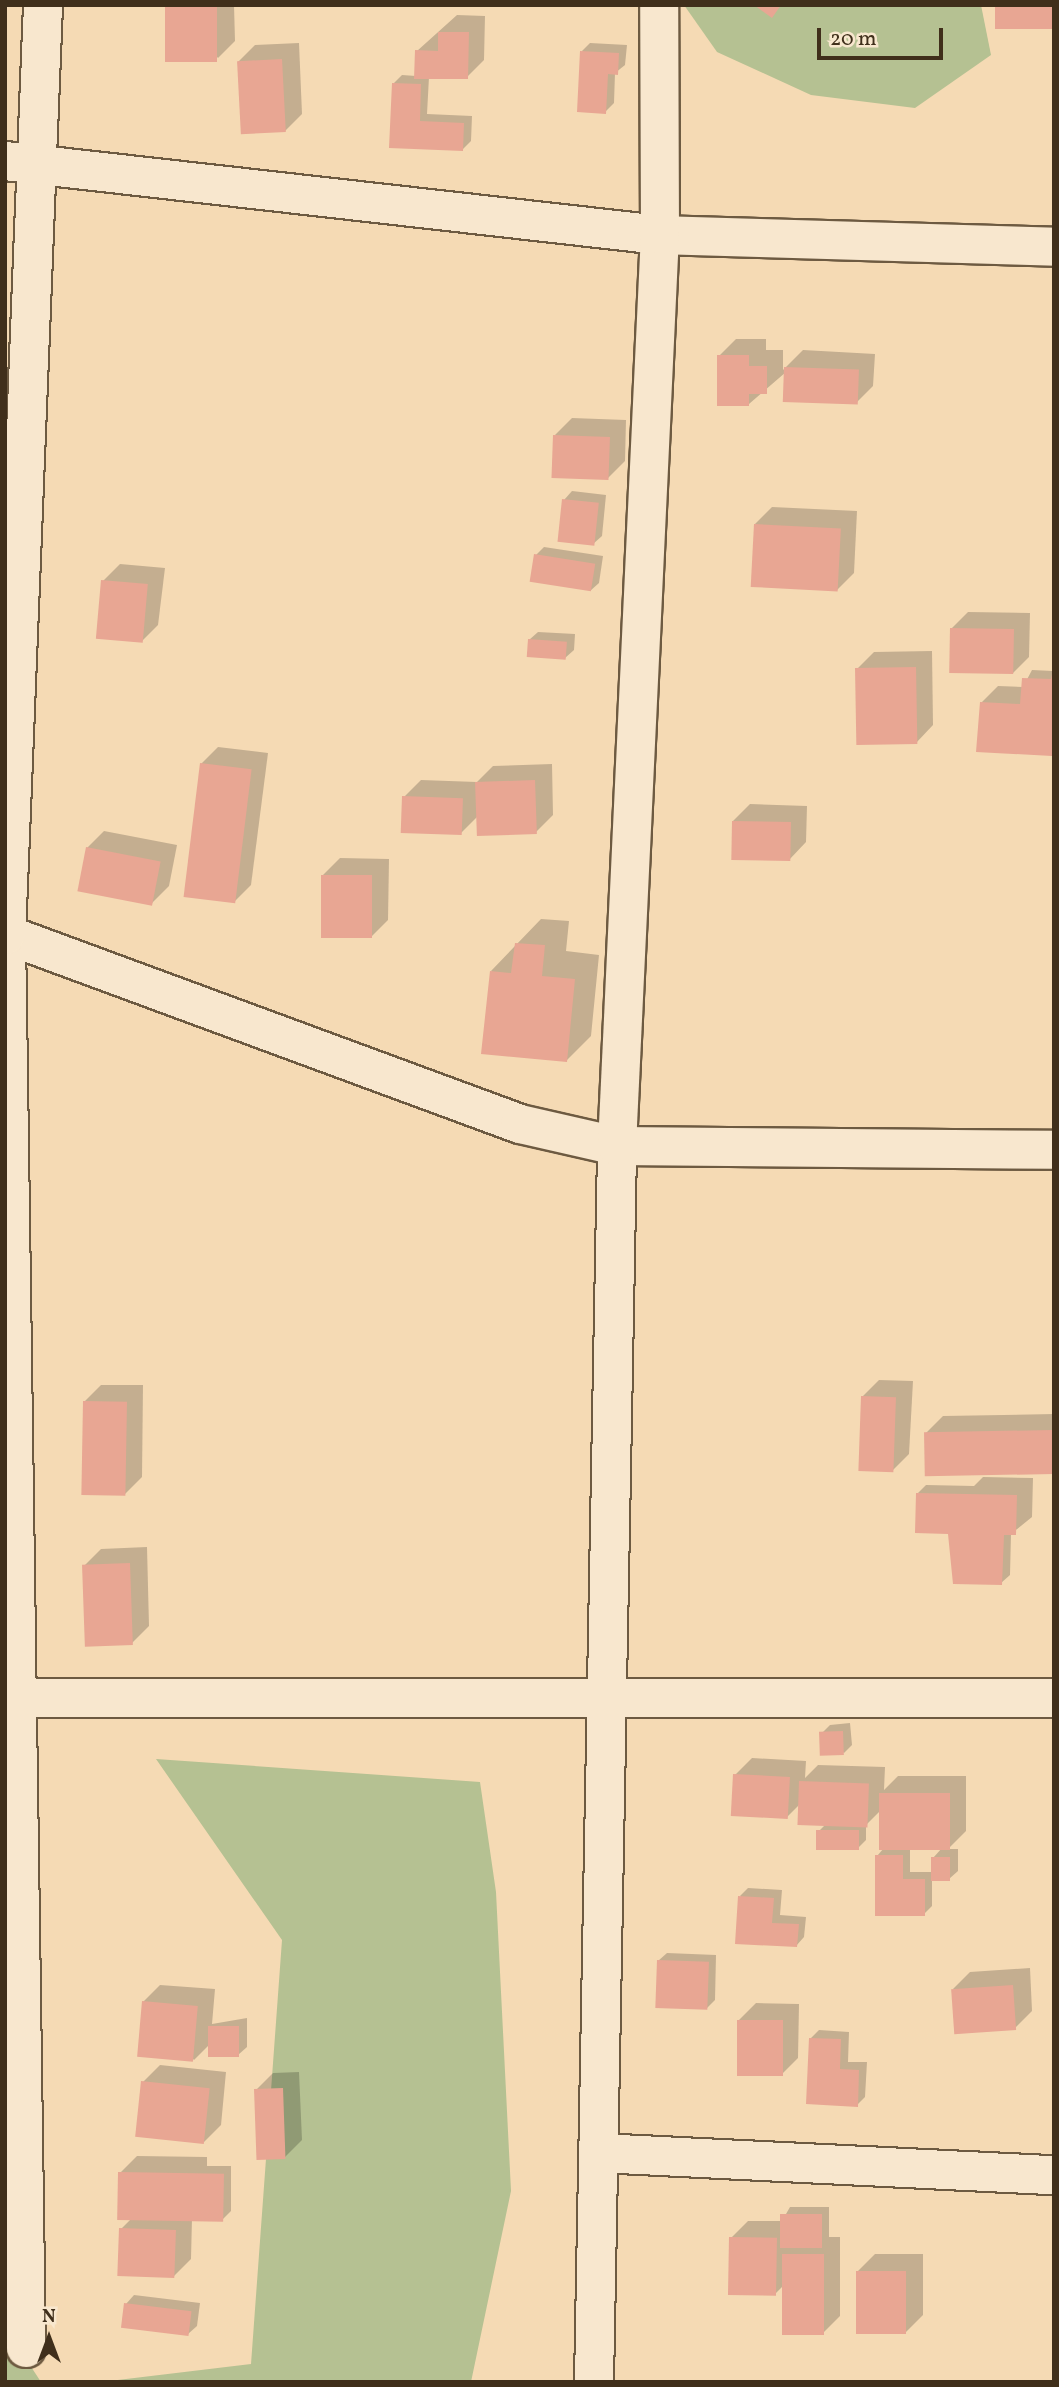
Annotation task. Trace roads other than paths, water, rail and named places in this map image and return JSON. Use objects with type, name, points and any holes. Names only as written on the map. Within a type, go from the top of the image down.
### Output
[{"type":"street","points":[[26,2348],[11,1698],[6,935],[20,162],[43,5]]},
{"type":"street","points":[[594,2382],[617,1146],[660,235],[659,5]]},
{"type":"street","points":[[20,162],[660,235],[1054,247]]},
{"type":"street","points":[[6,935],[520,1124],[617,1146],[1054,1150]]},
{"type":"street","points":[[11,1698],[1054,1698]]},
{"type":"street","points":[[599,2154],[1054,2175]]}]
